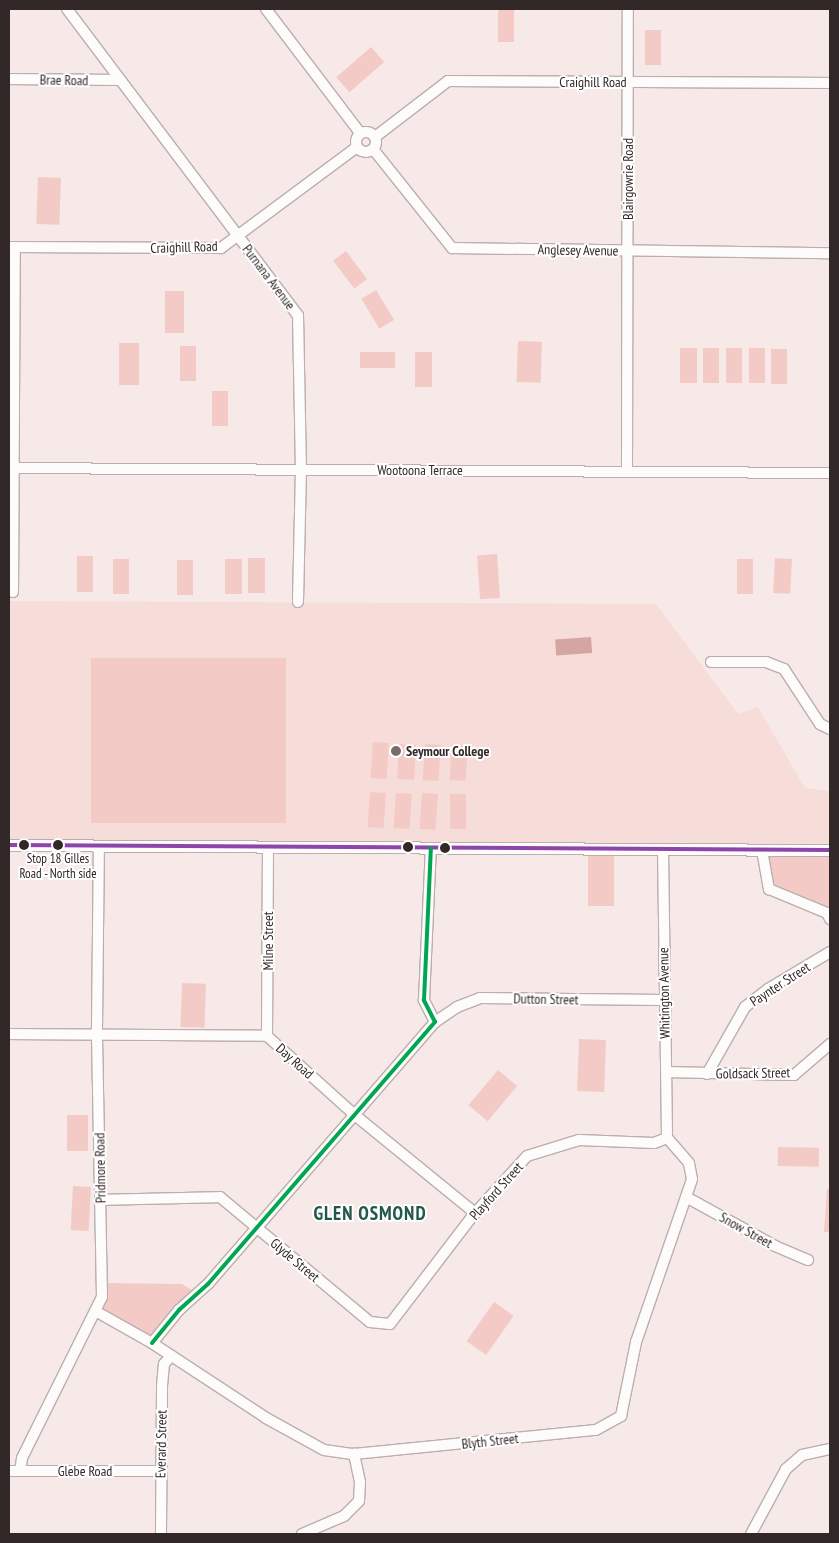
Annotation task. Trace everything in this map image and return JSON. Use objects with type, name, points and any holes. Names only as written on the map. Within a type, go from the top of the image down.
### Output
[{"type":"street","name":"Purnana Avenue","points":[[67,9],[298,315],[301,469],[298,602]]},
{"type":"street","points":[[266,9],[360,133]]},
{"type":"street","name":"Blairgowrie Road","points":[[627,470],[628,9]]},
{"type":"street","name":"Brae Road","points":[[9,79],[119,80]]},
{"type":"street","name":"Craighill Road","points":[[375,137],[448,81],[830,83]]},
{"type":"street","points":[[370,132],[375,137],[373,149],[365,152],[357,147],[356,138],[360,133],[370,132]]},
{"type":"street","name":"Craighill Road","points":[[12,248],[220,248],[238,237],[357,147]]},
{"type":"street","name":"Anglesey Avenue","points":[[373,149],[452,248],[830,253]]},
{"type":"street","points":[[12,248],[11,468],[13,592]]},
{"type":"street","name":"Wootoona Terrace","points":[[11,468],[627,470],[830,473]]},
{"type":"street","points":[[712,662],[766,662],[784,669],[820,724],[830,729]]},
{"type":"street","points":[[9,845],[830,850]]},
{"type":"street","name":"Pridmore Road","points":[[9,1478],[22,1458],[97,1312],[102,1297],[97,1033],[99,846]]},
{"type":"street","name":"Milne Street","points":[[267,1036],[268,847]]},
{"type":"street","points":[[431,848],[424,1000],[434,1022]]},
{"type":"street","name":"Whitington Avenue","points":[[663,849],[667,1138]]},
{"type":"street","points":[[762,850],[769,889],[827,913],[830,919]]},
{"type":"street","name":"Paynter Street","points":[[707,1074],[745,1007],[768,989],[830,952]]},
{"type":"street","name":"Dutton Street","points":[[152,1343],[356,1116],[434,1022],[457,1006],[480,998],[664,1000]]},
{"type":"street","name":"Day Road","points":[[9,1034],[97,1033],[267,1036],[356,1116],[475,1213]]},
{"type":"street","name":"Goldsack Street","points":[[666,1072],[794,1075],[830,1044]]},
{"type":"street","name":"Blyth Street","points":[[97,1312],[152,1343],[266,1418],[324,1450],[354,1454],[596,1430],[621,1416],[636,1342],[692,1179],[689,1163],[667,1138]]},
{"type":"street","name":"Playford Street","points":[[370,1322],[390,1324],[475,1213],[527,1156],[579,1140],[654,1143],[667,1138]]},
{"type":"street","name":"Glyde Street","points":[[101,1200],[220,1197],[370,1322]]},
{"type":"street","name":"Snow Street","points":[[686,1197],[775,1246],[808,1260]]},
{"type":"street","name":"Everard Street","points":[[161,1534],[164,1364],[172,1356]]},
{"type":"street","points":[[751,1534],[786,1469],[802,1455],[830,1449]]},
{"type":"street","points":[[302,1534],[344,1516],[358,1501],[360,1482],[354,1454]]},
{"type":"street","name":"Glebe Road","points":[[13,1471],[161,1472]]},
{"type":"shaded area","points":[[498,9],[514,9],[514,42],[498,42]]},
{"type":"shaded area","points":[[645,30],[661,30],[661,65],[645,65]]},
{"type":"shaded area","points":[[371,47],[384,62],[349,92],[336,77]]},
{"type":"shaded area","points":[[38,177],[61,178],[59,225],[36,224]]},
{"type":"shaded area","points":[[346,251],[367,279],[354,289],[333,261]]},
{"type":"shaded area","points":[[376,290],[394,320],[379,329],[361,299]]},
{"type":"shaded area","points":[[165,291],[184,291],[184,333],[165,333]]},
{"type":"shaded area","points":[[518,341],[542,342],[541,383],[517,382]]},
{"type":"shaded area","points":[[119,343],[139,343],[139,385],[119,385]]},
{"type":"shaded area","points":[[180,346],[196,346],[196,381],[180,381]]},
{"type":"shaded area","points":[[680,348],[697,348],[697,383],[680,383]]},
{"type":"shaded area","points":[[703,348],[719,348],[719,383],[703,383]]},
{"type":"shaded area","points":[[726,348],[742,348],[742,383],[726,383]]},
{"type":"shaded area","points":[[749,348],[765,348],[765,383],[749,383]]},
{"type":"shaded area","points":[[771,349],[787,349],[787,384],[771,384]]},
{"type":"shaded area","points":[[360,352],[395,352],[395,368],[360,368]]},
{"type":"shaded area","points":[[415,352],[432,352],[432,387],[415,387]]},
{"type":"shaded area","points":[[212,391],[228,391],[228,426],[212,426]]},
{"type":"shaded area","points":[[497,554],[500,598],[480,599],[477,555]]},
{"type":"shaded area","points":[[77,556],[93,556],[93,592],[77,592]]},
{"type":"shaded area","points":[[248,558],[265,558],[265,593],[248,593]]},
{"type":"shaded area","points":[[775,558],[792,559],[790,594],[773,593]]},
{"type":"shaded area","points":[[113,559],[129,559],[129,594],[113,594]]},
{"type":"shaded area","points":[[225,559],[242,559],[242,594],[225,594]]},
{"type":"shaded area","points":[[737,559],[753,559],[753,594],[737,594]]},
{"type":"shaded area","points":[[177,560],[193,560],[193,595],[177,595]]},
{"type":"shaded area","name":"Seymour College","points":[[9,601],[656,604],[738,714],[758,707],[805,788],[830,791],[830,850],[9,844]]},
{"type":"shaded area","points":[[591,637],[592,653],[556,655],[555,640]]},
{"type":"shaded area","points":[[91,658],[286,658],[286,823],[91,823]]},
{"type":"shaded area","points":[[373,742],[389,743],[386,779],[370,778]]},
{"type":"shaded area","points":[[399,744],[416,745],[414,780],[397,779]]},
{"type":"shaded area","points":[[425,744],[441,745],[438,781],[422,780]]},
{"type":"shaded area","points":[[452,744],[468,745],[465,781],[449,780]]},
{"type":"shaded area","points":[[370,792],[386,793],[384,828],[368,827]]},
{"type":"shaded area","points":[[396,793],[412,794],[410,829],[394,828]]},
{"type":"shaded area","points":[[422,793],[438,794],[435,830],[419,829]]},
{"type":"shaded area","points":[[450,794],[466,794],[466,829],[450,829]]},
{"type":"shaded area","points":[[588,849],[614,849],[614,906],[588,906]]},
{"type":"shaded area","points":[[762,850],[830,850],[830,912],[769,889]]},
{"type":"shaded area","points":[[182,983],[206,984],[204,1028],[180,1027]]},
{"type":"shaded area","points":[[579,1039],[606,1040],[604,1092],[577,1091]]},
{"type":"shaded area","points":[[498,1070],[517,1086],[488,1121],[468,1105]]},
{"type":"shaded area","points":[[67,1115],[88,1115],[88,1151],[67,1151]]},
{"type":"shaded area","points":[[778,1147],[819,1148],[819,1167],[778,1166]]},
{"type":"shaded area","points":[[73,1186],[91,1187],[89,1231],[71,1230]]},
{"type":"shaded area","points":[[827,1189],[830,1189],[830,1232],[824,1232]]},
{"type":"shaded area","points":[[102,1283],[182,1284],[198,1294],[152,1343],[97,1312]]},
{"type":"shaded area","points":[[494,1302],[514,1316],[486,1355],[466,1341]]},
{"type":"transit line","points":[[9,845],[830,850]]},
{"type":"transit line","points":[[152,1343],[179,1310],[208,1284],[435,1022],[424,1000],[431,848]]},
{"type":"place","name":"Seymour College","points":[[396,751]]},
{"type":"place","name":"Stop 18 Gilles Road - North side","points":[[58,845]]},
{"type":"district","name":"GLEN OSMOND","points":[[370,1214]]}]
